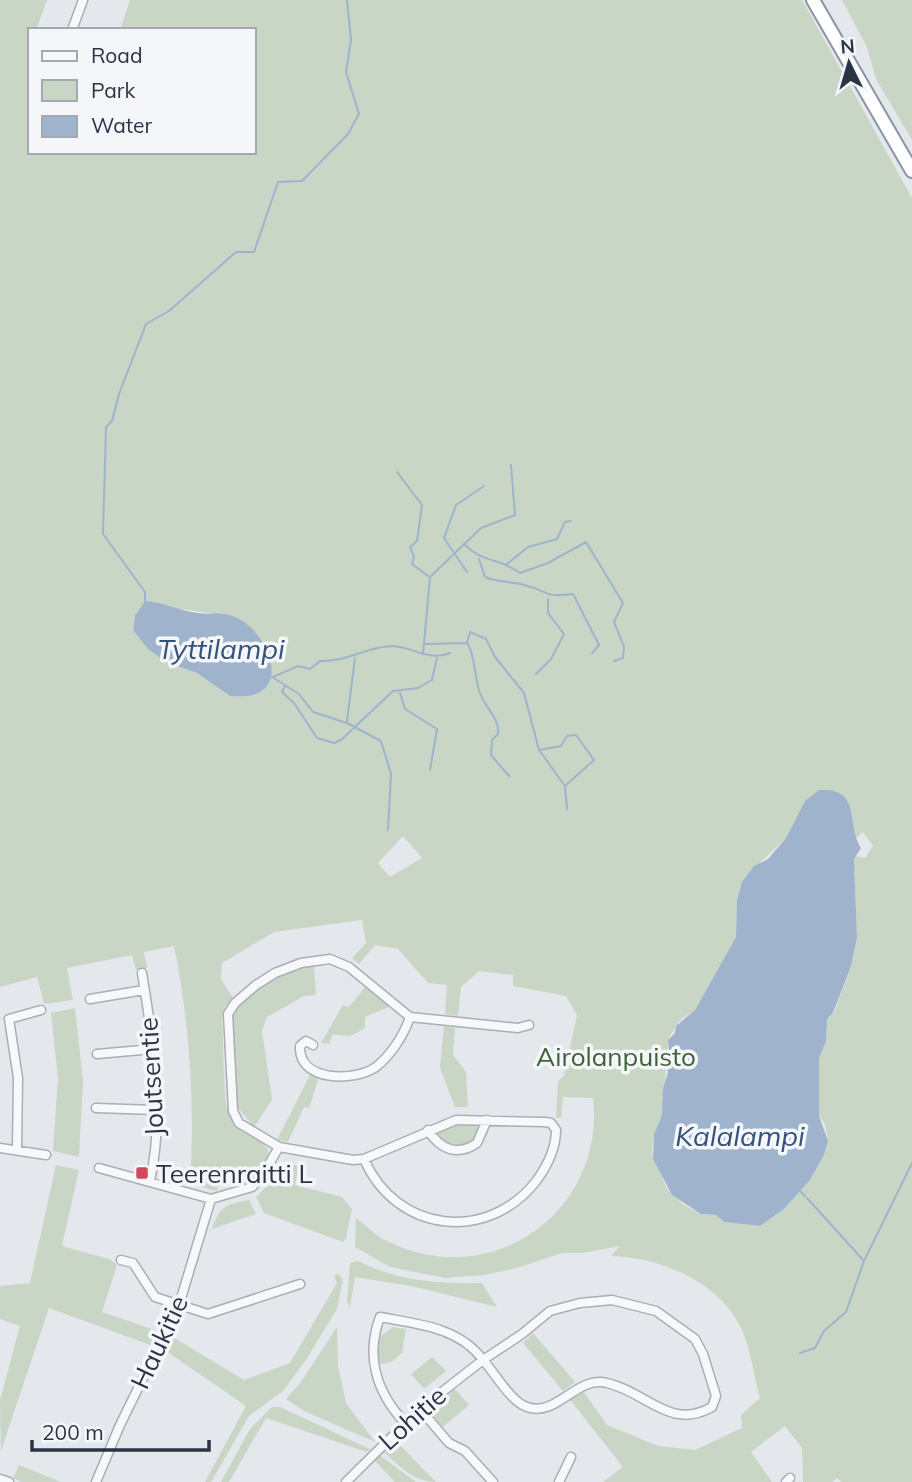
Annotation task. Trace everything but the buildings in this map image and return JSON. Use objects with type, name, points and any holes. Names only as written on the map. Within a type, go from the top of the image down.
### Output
[{"type":"highway","points":[[813,0],[912,171]]},
{"type":"street","points":[[73,28],[83,0]]},
{"type":"street","points":[[363,1158],[377,1183],[402,1206],[436,1220],[466,1222],[495,1214],[526,1194],[544,1170],[556,1135],[555,1126],[545,1122],[456,1120],[363,1158],[338,1159],[279,1147],[239,1123],[233,1111],[227,1021],[235,1003],[256,985],[283,969],[301,963],[330,959],[349,967],[410,1017],[518,1028],[530,1025]]},
{"type":"street","name":"Joutsentie","points":[[142,973],[152,1049],[156,1110],[150,1181]]},
{"type":"street","points":[[90,999],[145,990]]},
{"type":"street","points":[[17,1149],[18,1078],[4,1019],[41,1010]]},
{"type":"street","points":[[313,1045],[306,1041],[300,1046],[301,1057],[309,1067],[330,1076],[358,1075],[385,1058],[410,1017]]},
{"type":"street","points":[[97,1054],[152,1049]]},
{"type":"street","points":[[96,1108],[156,1110]]},
{"type":"street","points":[[428,1130],[440,1146],[459,1151],[477,1143],[487,1120]]},
{"type":"street","points":[[99,1168],[211,1199],[252,1187],[262,1176],[279,1147]]},
{"type":"street","points":[[0,1148],[46,1155]]},
{"type":"street","name":"Haukitie","points":[[96,1482],[120,1425],[179,1305],[211,1199]]},
{"type":"street","points":[[121,1260],[133,1263],[155,1297],[208,1314],[300,1284]]},
{"type":"street","name":"Lohitie","points":[[346,1482],[420,1409],[483,1360],[522,1335],[550,1311],[580,1303],[623,1301],[656,1311],[695,1339],[703,1353],[716,1400],[712,1407],[695,1416],[679,1416],[630,1392],[600,1382],[584,1385],[548,1407],[529,1408],[518,1401],[483,1360]]},
{"type":"street","points":[[405,1423],[390,1405],[378,1383],[373,1347],[380,1317],[453,1334],[470,1343],[483,1360]]},
{"type":"street","points":[[420,1409],[449,1443],[465,1451],[493,1482]]},
{"type":"street","points":[[559,1482],[571,1457]]},
{"type":"street","points":[[0,1479],[9,1482]]},
{"type":"green space","name":"Airolanpuisto","points":[[0,0],[47,0],[37,28],[28,28],[28,154],[256,154],[256,28],[121,28],[130,0],[802,0],[912,198],[912,1482],[841,1482],[837,1478],[832,1482],[803,1482],[802,1448],[785,1426],[751,1452],[772,1482],[603,1482],[623,1467],[568,1397],[584,1392],[607,1425],[658,1446],[695,1450],[742,1428],[741,1415],[760,1398],[742,1330],[719,1298],[687,1275],[669,1267],[611,1256],[620,1246],[583,1253],[562,1253],[517,1268],[484,1275],[445,1278],[390,1267],[355,1247],[356,1218],[381,1238],[421,1253],[460,1257],[498,1250],[531,1234],[559,1209],[580,1177],[592,1140],[593,1098],[563,1097],[561,1118],[556,1118],[558,1081],[564,1076],[577,1015],[566,996],[513,986],[513,975],[479,971],[461,987],[458,1016],[445,1014],[447,985],[428,983],[398,949],[375,945],[359,964],[352,958],[366,943],[362,920],[274,932],[222,963],[221,979],[233,998],[225,1007],[222,1019],[225,1098],[233,1119],[261,1142],[269,1154],[257,1173],[245,1185],[241,1184],[242,1173],[224,1170],[219,1175],[217,1191],[190,1184],[190,1065],[174,946],[144,952],[147,968],[136,970],[132,955],[67,968],[73,1000],[44,1004],[37,977],[0,987]],"holes":[[[168,607],[236,617],[252,631],[268,653],[241,697],[227,695],[217,684],[197,673],[166,662],[133,630],[135,616]],[[805,801],[853,827],[855,839],[863,832],[873,846],[865,858],[855,856],[854,859],[857,938],[851,966],[834,1013],[827,1019],[826,1042],[819,1058],[819,1116],[825,1124],[828,1141],[824,1155],[810,1180],[784,1209],[760,1226],[724,1222],[716,1215],[701,1214],[684,1205],[667,1189],[652,1153],[654,1134],[662,1115],[669,1037],[681,1019],[695,1010],[736,937],[737,906],[748,874],[786,838]],[[403,836],[422,858],[390,877],[378,863]]]},
{"type":"green space","points":[[842,0],[912,0],[912,140],[876,79],[867,47]]},
{"type":"green space","points":[[314,965],[316,995],[304,996],[267,1017],[262,1031],[272,1100],[254,1127],[236,1106],[232,1014],[247,997],[268,982]]},
{"type":"green space","points":[[366,986],[391,1006],[365,1017],[365,1027],[357,1033],[346,1036],[333,1034],[329,1044],[321,1043],[343,1005],[349,1007]]},
{"type":"green space","points":[[75,1008],[83,1081],[79,1157],[53,1151],[58,1078],[51,1013]]},
{"type":"green space","points":[[444,1026],[455,1028],[453,1055],[466,1072],[468,1107],[455,1107],[440,1068]]},
{"type":"green space","points":[[311,1073],[319,1077],[309,1108],[304,1107],[288,1142],[277,1140]]},
{"type":"green space","points":[[463,1124],[481,1127],[469,1143],[450,1147],[437,1137],[436,1131]]},
{"type":"green space","points":[[290,1164],[299,1166],[295,1185],[342,1197],[352,1209],[343,1242],[264,1213],[256,1197]]},
{"type":"green space","points":[[56,1165],[79,1170],[62,1246],[109,1259],[117,1265],[102,1312],[160,1332],[153,1346],[49,1308],[1,1451],[0,1400],[20,1326],[0,1319],[0,1286],[30,1283]]},
{"type":"green space","points":[[249,1200],[256,1214],[212,1229],[225,1207]]},
{"type":"green space","points":[[358,1261],[388,1273],[418,1280],[482,1283],[497,1307],[411,1286],[355,1277],[350,1307],[347,1302],[350,1263]]},
{"type":"green space","points":[[338,1274],[343,1279],[337,1309],[306,1360],[283,1391],[249,1416],[211,1482],[205,1482],[246,1406],[166,1351],[173,1337],[244,1380],[290,1363],[337,1283],[334,1276]]},
{"type":"green space","points":[[337,1327],[338,1366],[346,1403],[375,1442],[304,1411],[286,1399],[301,1382]]},
{"type":"green space","points":[[393,1327],[406,1329],[402,1353],[391,1362],[377,1365],[378,1338]]},
{"type":"green space","points":[[533,1333],[575,1382],[563,1391],[523,1343]]},
{"type":"green space","points":[[432,1357],[446,1371],[424,1389],[411,1374]]},
{"type":"green space","points":[[453,1387],[469,1405],[443,1427],[430,1413],[430,1406]]},
{"type":"green space","points":[[272,1407],[280,1407],[370,1449],[367,1452],[266,1418],[229,1482],[221,1482],[250,1429]]},
{"type":"green space","points":[[394,1439],[436,1482],[413,1476],[382,1450]]},
{"type":"green space","points":[[378,1454],[416,1482],[395,1482],[373,1459]]},
{"type":"green space","points":[[19,1465],[61,1482],[21,1482],[13,1478]]},
{"type":"water","name":"Tyttilampi","points":[[145,601],[203,614],[226,614],[247,624],[267,650],[271,664],[271,678],[265,688],[251,695],[230,696],[197,673],[166,662],[148,649],[133,630],[135,616]]},
{"type":"water","name":"Kalalampi","points":[[819,790],[833,791],[847,801],[861,848],[854,859],[857,938],[851,966],[833,1013],[827,1019],[826,1042],[819,1058],[819,1116],[828,1141],[824,1155],[810,1180],[784,1209],[760,1226],[724,1222],[716,1215],[701,1214],[672,1195],[653,1159],[654,1134],[662,1115],[663,1089],[668,1072],[664,1054],[669,1050],[668,1040],[675,1033],[676,1026],[695,1010],[736,937],[737,901],[742,882],[754,866],[768,859],[786,838],[805,801]]},
{"type":"waterway","points":[[145,601],[145,592],[103,534],[106,427],[112,421],[119,394],[146,324],[169,311],[236,252],[254,252],[278,182],[302,181],[348,134],[359,114],[346,72],[351,40],[347,0]]},
{"type":"waterway","points":[[423,654],[430,577],[481,528],[515,515],[511,465]]},
{"type":"waterway","points":[[397,472],[422,505],[417,541],[410,547],[414,557],[412,564],[428,576]]},
{"type":"waterway","points":[[467,572],[444,538],[456,505],[484,486]]},
{"type":"waterway","points":[[507,564],[528,547],[557,539],[565,522],[571,521]]},
{"type":"waterway","points":[[464,544],[478,555],[520,573],[548,563],[586,542],[623,603],[614,622],[624,647],[623,658],[614,661]]},
{"type":"waterway","points":[[479,559],[485,577],[532,587],[550,594],[573,594],[599,645],[592,653]]},
{"type":"waterway","points":[[536,674],[551,659],[564,634],[548,613],[548,599]]},
{"type":"waterway","points":[[424,644],[467,643],[470,632],[486,639],[495,657],[524,693],[539,750],[565,786],[567,809]]},
{"type":"waterway","points":[[468,644],[480,693],[498,728],[498,734],[492,740],[491,755],[509,776]]},
{"type":"waterway","points":[[273,677],[298,666],[310,669],[320,661],[339,659],[382,647],[399,647],[435,656],[450,653]]},
{"type":"waterway","points":[[347,721],[355,658]]},
{"type":"waterway","points":[[285,686],[282,692],[294,703],[317,738],[334,743],[341,740],[393,691],[418,688],[432,680],[437,658]]},
{"type":"waterway","points":[[272,677],[299,694],[313,712],[347,723],[381,741],[391,774],[388,830]]},
{"type":"waterway","points":[[400,693],[405,709],[437,729],[430,770]]},
{"type":"waterway","points":[[539,750],[561,746],[567,736],[576,735],[594,760],[566,785]]},
{"type":"waterway","points":[[865,1259],[912,1163]]},
{"type":"waterway","points":[[800,1191],[805,1196]]},
{"type":"waterway","points":[[800,1353],[815,1348],[824,1331],[846,1312],[864,1261],[807,1198]]},
{"type":"place","name":"Teerenraitti L","points":[[142,1173]]}]
